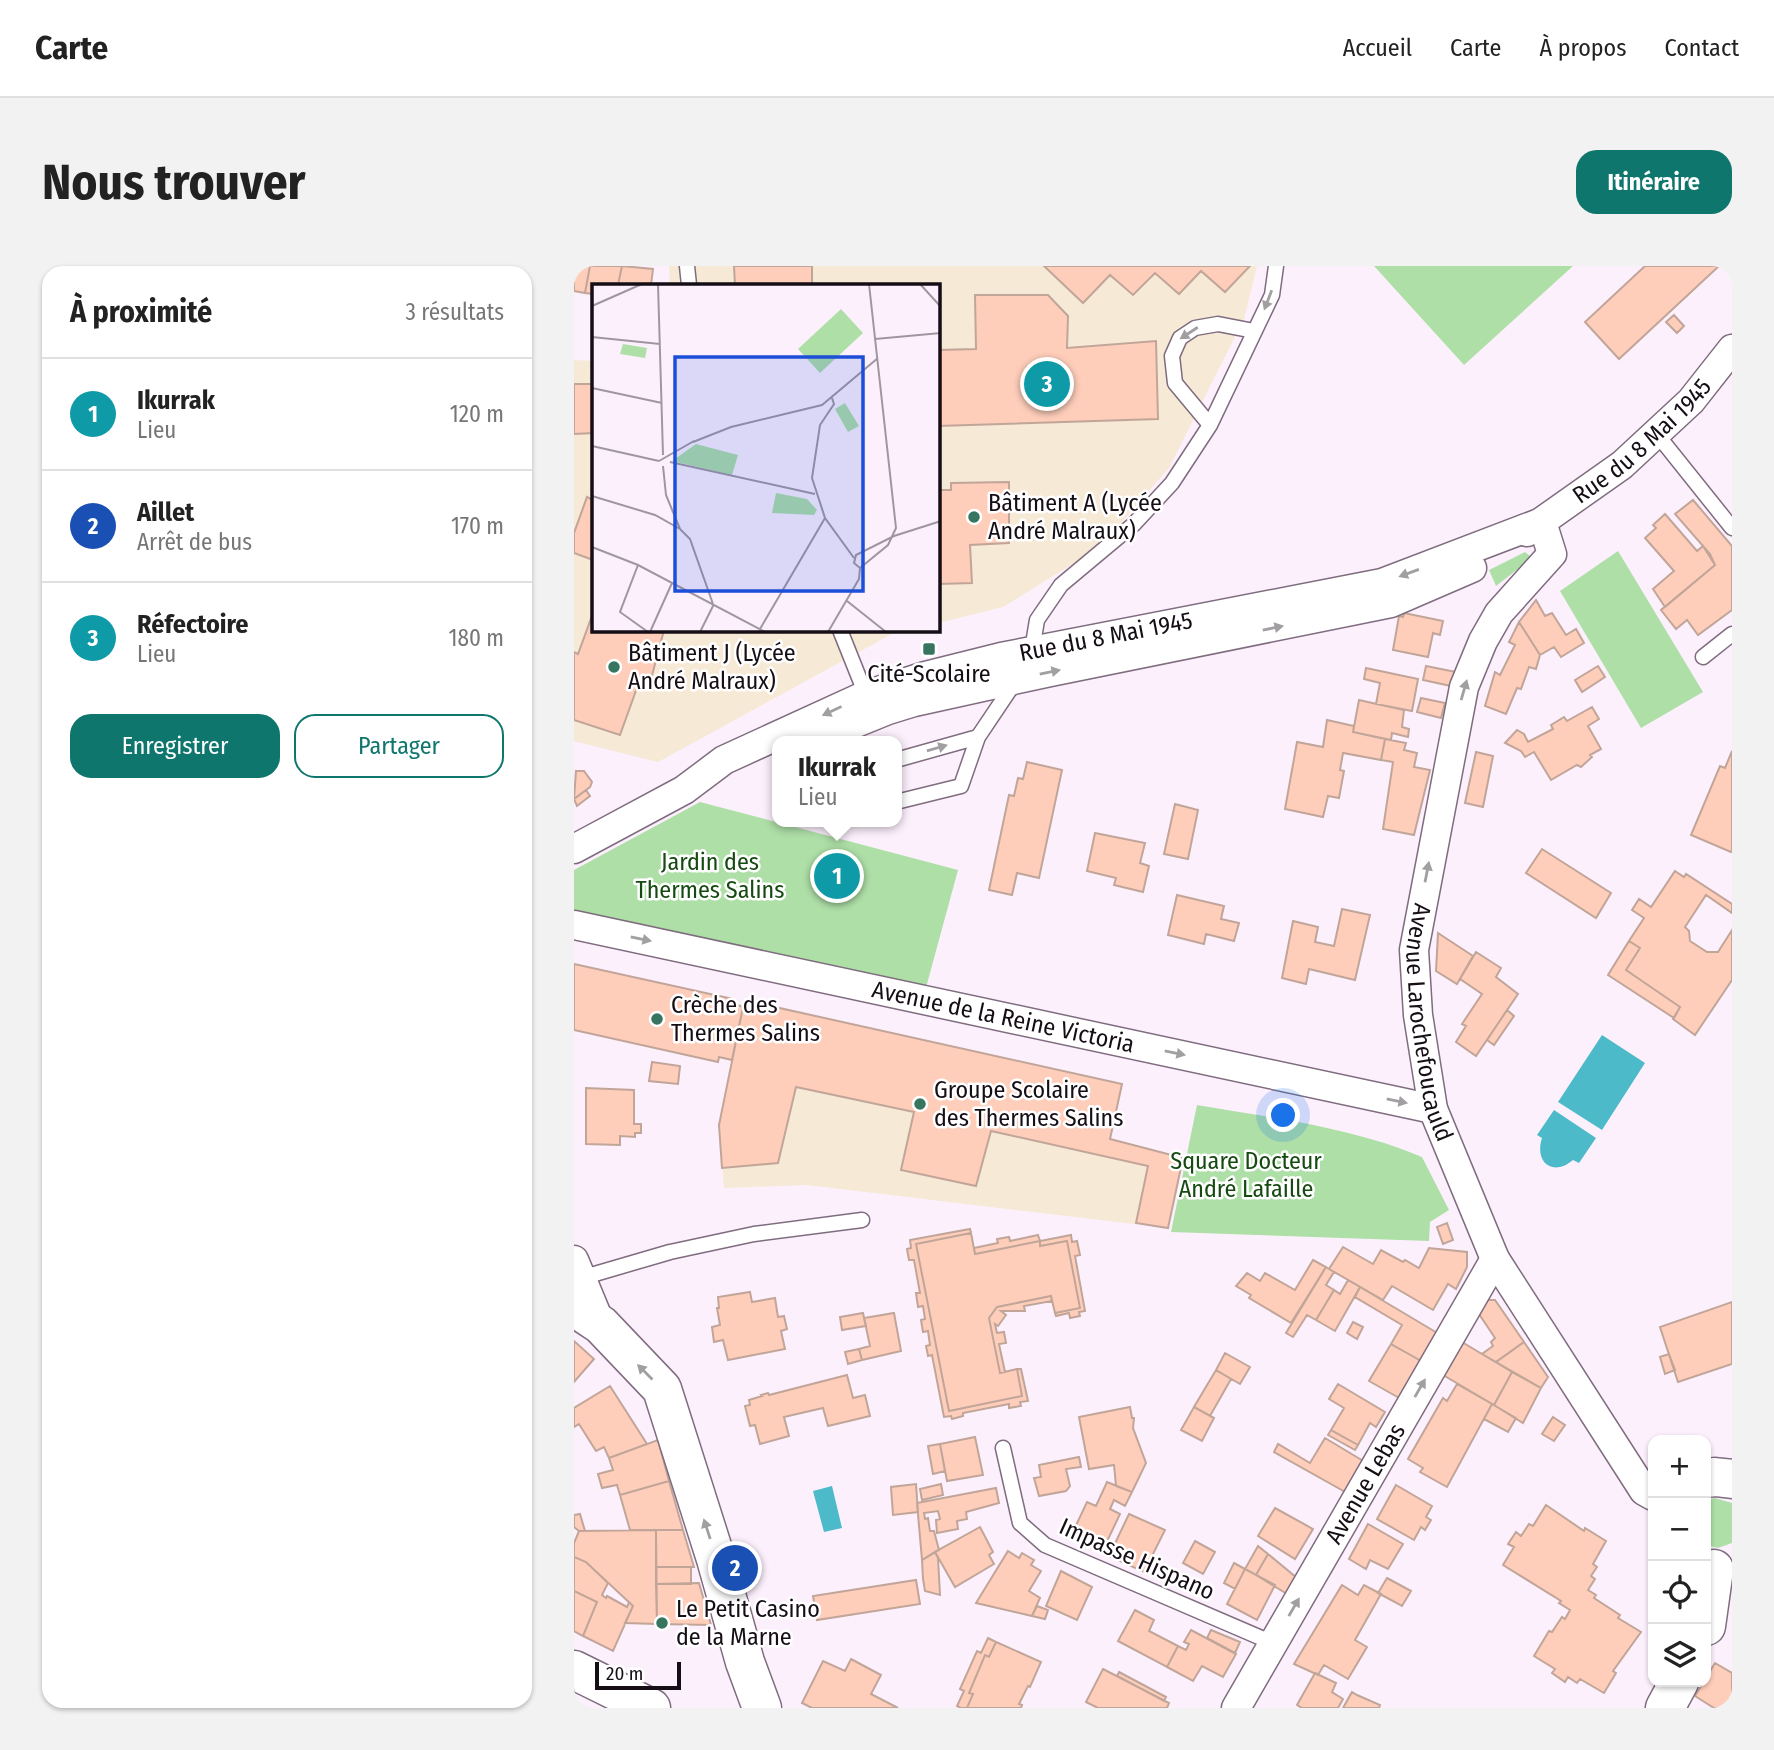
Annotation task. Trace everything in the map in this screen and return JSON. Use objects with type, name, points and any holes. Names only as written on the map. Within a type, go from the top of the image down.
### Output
[{"type":"main road","points":[[583,1292],[662,1389],[716,1559],[755,1701]]},
{"type":"main road","points":[[1706,1624],[1717,1567]]},
{"type":"main road","points":[[574,1670],[650,1708]]},
{"type":"main road","points":[[1665,1708],[1676,1687]]},
{"type":"street","name":"Rue du 8 Mai 1945","points":[[825,736],[901,706],[1017,679],[1391,603],[1477,566],[1622,465],[1691,401],[1732,349]]},
{"type":"street","name":"Rue du 8 Mai 1945","points":[[776,736],[866,695],[936,673],[1032,650],[1382,583],[1542,522]]},
{"type":"street","name":"Avenue Larochefoucauld","points":[[1542,522],[1552,555],[1499,613],[1483,641],[1464,687],[1413,950],[1418,1015],[1433,1109],[1495,1259],[1644,1491],[1648,1493]]},
{"type":"street","name":"Rue du 8 Mai 1945","points":[[574,849],[684,790],[724,760],[772,738]]},
{"type":"street","name":"Rue du 8 Mai 1945","points":[[684,790],[731,777],[772,758]]},
{"type":"street","name":"Avenue de la Reine Victoria","points":[[574,925],[1433,1109]]},
{"type":"street","name":"Avenue Lebas","points":[[1236,1708],[1495,1259]]},
{"type":"lane","points":[[687,266],[690,284]]},
{"type":"lane","points":[[1032,650],[1037,620],[1061,586],[1134,524],[1172,482],[1210,425],[1272,295],[1276,266]]},
{"type":"lane","points":[[1210,425],[1175,383],[1172,356],[1180,338],[1195,328],[1218,324],[1254,331]]},
{"type":"lane","points":[[1656,433],[1732,528]]},
{"type":"lane","points":[[841,632],[866,695]]},
{"type":"lane","points":[[1703,657],[1732,634]]},
{"type":"lane","points":[[902,801],[961,786],[978,737],[1017,679]]},
{"type":"lane","points":[[902,759],[978,737]]},
{"type":"lane","points":[[583,1292],[670,1252],[742,1236],[862,1220]]},
{"type":"lane","name":"Impasse Hispano","points":[[1003,1448],[1020,1523],[1045,1545],[1273,1643]]},
{"type":"shaded area","points":[[669,266],[1257,266],[1244,319],[1169,468],[1100,547],[1003,607],[940,623],[940,284],[670,284]]},
{"type":"shaded area","points":[[574,360],[592,361],[592,632],[900,632],[658,762],[574,741]]},
{"type":"shaded area","name":"Groupe Scolaire des Thermes Salins","points":[[748,1001],[1122,1084],[1110,1139],[1183,1158],[1168,1228],[807,1185],[724,1188],[719,1125],[742,1007]]},
{"type":"green space","points":[[1374,266],[1573,266],[1464,365]]},
{"type":"green space","points":[[1618,551],[1703,692],[1641,728],[1560,591]]},
{"type":"green space","points":[[1525,552],[1530,556],[1527,562],[1496,586],[1489,570]]},
{"type":"green space","name":"Jardin des Thermes Salins","points":[[700,802],[772,821],[772,827],[795,827],[958,870],[924,995],[574,915],[574,870]]},
{"type":"green space","name":"Square Docteur André Lafaille","points":[[1197,1105],[1340,1131],[1422,1157],[1449,1210],[1430,1222],[1429,1241],[1171,1232]]},
{"type":"green space","points":[[1711,1499],[1732,1503],[1732,1543],[1718,1548],[1711,1546]]},
{"type":"water","points":[[1602,1035],[1645,1063],[1602,1130],[1558,1102]]},
{"type":"water","points":[[1554,1110],[1596,1138],[1579,1163],[1573,1160],[1566,1165],[1552,1167],[1543,1160],[1540,1147],[1542,1138],[1537,1135]]},
{"type":"water","points":[[832,1486],[842,1528],[824,1532],[813,1491]]},
{"type":"building","points":[[574,266],[590,266],[585,293],[574,291]]},
{"type":"building","points":[[590,266],[622,266],[618,284],[592,284],[592,294],[585,293]]},
{"type":"building","points":[[622,266],[653,269],[651,284],[618,284]]},
{"type":"building","points":[[734,266],[812,266],[812,284],[735,284]]},
{"type":"building","points":[[1044,266],[1250,266],[1225,292],[1201,271],[1179,294],[1155,273],[1133,295],[1110,275],[1083,303]]},
{"type":"building","points":[[1645,266],[1719,266],[1619,359],[1585,322]]},
{"type":"building","points":[[975,295],[1048,295],[1068,316],[1067,348],[1156,341],[1158,419],[940,426],[940,350],[976,349]]},
{"type":"building","points":[[1674,315],[1684,326],[1677,333],[1666,322]]},
{"type":"building","points":[[574,384],[592,384],[592,433],[574,434]]},
{"type":"building","name":"Bâtiment A (Lycée André Malraux)","points":[[1009,482],[1009,543],[970,545],[972,583],[940,584],[940,490],[951,490],[951,483]]},
{"type":"building","points":[[587,497],[592,500],[592,560],[574,553],[574,533]]},
{"type":"building","points":[[1693,500],[1732,546],[1732,610],[1698,635],[1687,620],[1676,629],[1661,610],[1715,565],[1710,554],[1675,514]]},
{"type":"building","points":[[1665,514],[1697,551],[1703,546],[1715,565],[1665,607],[1653,589],[1674,571],[1645,538],[1656,528],[1653,525]]},
{"type":"building","points":[[1536,600],[1545,616],[1552,613],[1566,635],[1576,629],[1584,643],[1561,657],[1554,647],[1540,655],[1519,622]]},
{"type":"building","points":[[1404,613],[1443,621],[1440,635],[1433,633],[1428,657],[1393,650],[1399,616],[1403,617]]},
{"type":"building","name":"Bâtiment J (Lycée André Malraux)","points":[[592,616],[592,632],[663,632],[650,683],[629,680],[638,685],[620,735],[574,720],[574,652],[578,654]]},
{"type":"building","points":[[1519,622],[1540,655],[1536,669],[1529,667],[1521,689],[1517,688],[1506,714],[1485,706],[1495,672],[1500,675],[1515,645],[1509,642]]},
{"type":"building","points":[[1426,666],[1456,672],[1451,686],[1423,680]]},
{"type":"building","points":[[1598,666],[1605,677],[1582,692],[1575,680]]},
{"type":"building","points":[[1366,668],[1418,679],[1412,711],[1376,704],[1380,683],[1364,679]]},
{"type":"building","points":[[1421,698],[1445,703],[1441,718],[1417,712]]},
{"type":"building","points":[[1359,700],[1404,710],[1402,727],[1409,729],[1408,737],[1392,733],[1391,740],[1353,732]]},
{"type":"building","points":[[1592,707],[1599,719],[1588,726],[1601,749],[1590,755],[1592,757],[1581,767],[1577,765],[1551,780],[1534,752],[1525,757],[1521,751],[1505,743],[1517,730],[1524,734],[1528,742],[1553,729],[1551,725],[1564,717],[1567,721]]},
{"type":"building","points":[[1327,720],[1354,726],[1353,732],[1385,739],[1381,760],[1343,753],[1340,770],[1344,771],[1339,798],[1328,796],[1323,817],[1285,809],[1297,742],[1323,747]]},
{"type":"building","points":[[1385,739],[1406,743],[1404,750],[1417,753],[1414,767],[1430,770],[1414,835],[1383,829],[1393,762],[1381,760]]},
{"type":"building","points":[[1732,751],[1731,852],[1691,835],[1720,766],[1725,768]]},
{"type":"building","points":[[1476,752],[1493,756],[1483,807],[1465,803]]},
{"type":"building","points":[[1027,762],[1062,770],[1039,878],[1017,873],[1012,895],[989,890],[1009,795],[1014,796],[1018,778],[1023,779]]},
{"type":"building","points":[[576,771],[584,771],[592,782],[590,787],[574,799]]},
{"type":"building","points":[[586,790],[590,796],[577,806],[574,799]]},
{"type":"building","points":[[1175,804],[1198,810],[1188,859],[1164,854]]},
{"type":"building","points":[[1095,833],[1145,843],[1140,863],[1149,866],[1143,892],[1114,885],[1116,878],[1087,871]]},
{"type":"building","points":[[1542,849],[1611,893],[1596,918],[1526,873]]},
{"type":"building","points":[[1675,871],[1684,877],[1686,874],[1732,904],[1732,913],[1706,895],[1685,927],[1689,931],[1690,941],[1707,952],[1718,952],[1732,930],[1732,980],[1695,1035],[1673,1019],[1680,1007],[1626,970],[1640,948],[1629,941],[1644,918],[1632,910],[1639,899],[1651,907]]},
{"type":"building","points":[[1177,895],[1224,906],[1221,919],[1239,923],[1234,941],[1206,934],[1204,944],[1168,935]]},
{"type":"building","points":[[1342,909],[1370,915],[1355,980],[1309,969],[1306,984],[1282,978],[1293,921],[1318,927],[1315,942],[1334,946]]},
{"type":"building","points":[[1438,933],[1473,956],[1457,984],[1436,971]]},
{"type":"building","points":[[1629,941],[1640,948],[1626,970],[1680,1007],[1674,1018],[1608,975]]},
{"type":"building","points":[[1476,952],[1501,968],[1496,977],[1518,994],[1476,1056],[1456,1042],[1466,1026],[1462,1024],[1482,994],[1460,979]]},
{"type":"building","name":"Crèche des Thermes Salins","points":[[574,964],[733,999],[732,1003],[743,1007],[732,1060],[719,1057],[718,1062],[574,1030]]},
{"type":"building","name":"Groupe Scolaire des Thermes Salins","points":[[748,1001],[1122,1084],[1110,1139],[1183,1158],[1168,1228],[1136,1223],[1148,1166],[991,1131],[976,1186],[901,1170],[914,1112],[796,1087],[778,1163],[722,1168],[719,1125],[743,1007]]},
{"type":"building","points":[[1507,1010],[1514,1016],[1494,1045],[1487,1040]]},
{"type":"building","points":[[652,1062],[680,1066],[678,1084],[649,1081]]},
{"type":"building","points":[[586,1088],[634,1090],[634,1124],[641,1124],[641,1133],[635,1133],[635,1137],[620,1136],[620,1145],[586,1144]]},
{"type":"building","points":[[1447,1223],[1453,1240],[1443,1244],[1437,1227]]},
{"type":"building","points":[[970,1229],[971,1233],[916,1244],[949,1411],[1022,1396],[1017,1369],[1021,1369],[1028,1401],[1020,1402],[1021,1406],[1009,1408],[1009,1404],[963,1413],[963,1416],[952,1419],[951,1416],[944,1417],[932,1355],[928,1356],[926,1346],[930,1345],[928,1331],[923,1332],[923,1306],[918,1307],[916,1293],[920,1293],[914,1260],[909,1260],[907,1249],[911,1248],[910,1240]]},
{"type":"building","points":[[971,1233],[975,1254],[1040,1241],[1040,1246],[1067,1241],[1080,1308],[1055,1313],[1051,1296],[997,1307],[989,1318],[1000,1373],[1017,1369],[1022,1396],[949,1411],[916,1244]]},
{"type":"building","points":[[1038,1235],[1040,1241],[975,1254],[974,1248],[998,1243],[997,1239],[1009,1237],[1010,1241]]},
{"type":"building","points":[[1071,1235],[1072,1242],[1077,1241],[1080,1255],[1075,1256],[1085,1311],[1079,1312],[1080,1316],[1070,1318],[1069,1313],[1056,1316],[1055,1313],[1080,1308],[1067,1241],[1040,1246],[1040,1241]]},
{"type":"building","points":[[1343,1247],[1373,1264],[1381,1250],[1419,1268],[1429,1248],[1467,1252],[1467,1267],[1456,1289],[1448,1284],[1433,1310],[1392,1286],[1383,1300],[1329,1269]]},
{"type":"building","points":[[1313,1260],[1326,1267],[1291,1323],[1249,1298],[1251,1295],[1236,1286],[1247,1273],[1260,1281],[1265,1273],[1295,1290]]},
{"type":"building","points":[[1326,1267],[1334,1272],[1326,1285],[1334,1290],[1316,1320],[1307,1315],[1293,1337],[1286,1333]]},
{"type":"building","points":[[1348,1280],[1360,1287],[1335,1331],[1316,1320],[1334,1290],[1340,1294]]},
{"type":"building","points":[[1360,1287],[1439,1334],[1423,1362],[1391,1344],[1402,1325],[1355,1297]]},
{"type":"building","points":[[750,1292],[752,1302],[775,1298],[778,1317],[784,1316],[787,1329],[781,1331],[785,1349],[728,1360],[723,1340],[714,1342],[712,1327],[720,1325],[718,1297]]},
{"type":"building","points":[[1051,1296],[1052,1301],[1024,1306],[1025,1311],[1001,1311],[1006,1315],[998,1326],[995,1324],[997,1333],[1004,1332],[1006,1343],[999,1344],[1005,1372],[1000,1373],[989,1318],[997,1307]]},
{"type":"building","points":[[1487,1300],[1495,1300],[1524,1342],[1496,1362],[1482,1354],[1493,1346],[1491,1342],[1495,1338],[1479,1314]]},
{"type":"building","points":[[1732,1302],[1732,1364],[1678,1382],[1660,1327]]},
{"type":"building","points":[[863,1313],[866,1326],[842,1330],[840,1317]]},
{"type":"building","points":[[894,1313],[901,1351],[862,1360],[859,1349],[870,1346],[864,1318]]},
{"type":"building","points":[[1353,1322],[1363,1327],[1357,1339],[1347,1333]]},
{"type":"building","points":[[574,1341],[594,1359],[574,1382]]},
{"type":"building","points":[[1462,1342],[1512,1372],[1494,1405],[1443,1375]]},
{"type":"building","points":[[1524,1342],[1548,1377],[1541,1388],[1496,1362]]},
{"type":"building","points":[[1391,1344],[1423,1362],[1401,1399],[1369,1381]]},
{"type":"building","points":[[859,1349],[862,1360],[848,1364],[845,1352]]},
{"type":"building","points":[[1225,1353],[1250,1367],[1240,1384],[1216,1370]]},
{"type":"building","points":[[1669,1354],[1675,1370],[1665,1374],[1660,1357]]},
{"type":"building","points":[[1216,1370],[1231,1379],[1210,1416],[1194,1407]]},
{"type":"building","points":[[1512,1372],[1541,1388],[1523,1423],[1494,1405]]},
{"type":"building","points":[[847,1375],[853,1398],[865,1395],[870,1416],[828,1426],[823,1408],[784,1417],[789,1436],[760,1444],[755,1425],[750,1426],[745,1406],[750,1405],[749,1400]]},
{"type":"building","points":[[1338,1384],[1385,1412],[1376,1427],[1370,1423],[1358,1445],[1331,1430],[1344,1408],[1329,1399]]},
{"type":"building","points":[[1457,1384],[1492,1404],[1447,1487],[1420,1472],[1423,1468],[1408,1459],[1443,1398],[1447,1401]]},
{"type":"building","points":[[610,1386],[647,1444],[609,1458],[604,1447],[596,1451],[579,1424],[574,1427],[574,1408]]},
{"type":"building","points":[[1492,1404],[1516,1418],[1508,1432],[1484,1419]]},
{"type":"building","points":[[1130,1407],[1134,1418],[1133,1428],[1146,1463],[1132,1492],[1116,1486],[1114,1465],[1089,1469],[1079,1417]]},
{"type":"building","points":[[1194,1407],[1214,1418],[1202,1441],[1181,1430]]},
{"type":"building","points":[[1553,1417],[1565,1425],[1554,1441],[1542,1434]]},
{"type":"building","points":[[1331,1430],[1358,1445],[1355,1450],[1328,1435]]},
{"type":"building","points":[[975,1437],[983,1475],[947,1481],[940,1444]]},
{"type":"building","points":[[1325,1438],[1365,1462],[1347,1493],[1274,1452],[1278,1444],[1310,1463]]},
{"type":"building","points":[[658,1440],[669,1481],[620,1495],[617,1485],[602,1488],[598,1474],[613,1470],[609,1458]]},
{"type":"building","points":[[940,1444],[945,1471],[933,1474],[928,1446]]},
{"type":"building","points":[[1079,1457],[1081,1467],[1066,1469],[1070,1486],[1066,1491],[1039,1496],[1034,1478],[1041,1477],[1039,1465]]},
{"type":"building","points":[[669,1481],[683,1530],[630,1530],[620,1495]]},
{"type":"building","points":[[1107,1482],[1132,1492],[1125,1506],[1114,1500],[1110,1509],[1120,1514],[1102,1552],[1070,1538],[1087,1502],[1096,1506]]},
{"type":"building","points":[[916,1484],[918,1512],[893,1515],[891,1487]]},
{"type":"building","points":[[941,1484],[943,1495],[922,1500],[920,1489]]},
{"type":"building","points":[[1396,1485],[1432,1506],[1426,1517],[1431,1520],[1425,1530],[1421,1527],[1414,1540],[1377,1519]]},
{"type":"building","points":[[996,1488],[999,1503],[966,1512],[967,1519],[957,1521],[958,1529],[937,1533],[936,1520],[940,1519],[938,1511],[924,1513],[925,1519],[928,1518],[930,1531],[934,1531],[939,1550],[922,1560],[917,1503]]},
{"type":"building","points":[[1546,1505],[1584,1531],[1585,1528],[1606,1541],[1593,1564],[1597,1567],[1591,1576],[1595,1579],[1588,1590],[1596,1595],[1594,1598],[1620,1615],[1618,1618],[1641,1632],[1613,1671],[1616,1673],[1604,1693],[1580,1679],[1577,1683],[1568,1677],[1565,1682],[1552,1673],[1555,1669],[1534,1656],[1549,1631],[1552,1632],[1562,1617],[1565,1619],[1570,1610],[1559,1603],[1561,1601],[1503,1565],[1514,1547],[1508,1544],[1516,1532],[1521,1536],[1529,1524],[1533,1526]]},
{"type":"building","points":[[1275,1508],[1313,1529],[1295,1559],[1258,1536]]},
{"type":"building","points":[[580,1514],[585,1531],[574,1527],[574,1515]]},
{"type":"building","points":[[1129,1514],[1165,1530],[1144,1572],[1109,1556]]},
{"type":"building","points":[[1368,1524],[1403,1544],[1388,1569],[1370,1560],[1366,1569],[1349,1559]]},
{"type":"building","points":[[980,1527],[993,1552],[989,1555],[994,1564],[955,1587],[935,1552]]},
{"type":"building","points":[[656,1530],[657,1624],[625,1623],[633,1606],[586,1562],[574,1557],[574,1543],[579,1531]]},
{"type":"building","points":[[656,1530],[683,1530],[694,1567],[656,1567]]},
{"type":"building","points":[[1195,1541],[1215,1552],[1203,1574],[1183,1563]]},
{"type":"building","points":[[1258,1546],[1268,1554],[1256,1575],[1245,1569]]},
{"type":"building","points":[[1008,1551],[1019,1558],[1022,1553],[1034,1560],[1031,1565],[1041,1571],[1029,1591],[1040,1598],[1032,1616],[976,1603]]},
{"type":"building","points":[[935,1552],[938,1558],[940,1595],[925,1591],[923,1579],[922,1560]]},
{"type":"building","points":[[1268,1554],[1297,1578],[1287,1594],[1256,1575]]},
{"type":"building","points":[[574,1557],[586,1562],[608,1583],[602,1595],[627,1607],[629,1602],[633,1606],[613,1651],[583,1636],[597,1602],[574,1591]]},
{"type":"building","points":[[1234,1563],[1245,1569],[1235,1589],[1224,1583]]},
{"type":"building","points":[[656,1567],[691,1567],[691,1584],[656,1584]]},
{"type":"building","points":[[1245,1569],[1275,1585],[1257,1620],[1227,1604]]},
{"type":"building","points":[[1061,1571],[1092,1587],[1077,1620],[1046,1606]]},
{"type":"building","points":[[1387,1578],[1411,1591],[1402,1606],[1378,1593]]},
{"type":"building","points":[[916,1580],[920,1604],[817,1620],[813,1596]]},
{"type":"building","points":[[699,1583],[711,1625],[657,1624],[656,1584]]},
{"type":"building","points":[[1342,1585],[1358,1595],[1364,1585],[1381,1594],[1355,1640],[1367,1647],[1348,1679],[1324,1665],[1318,1675],[1294,1664]]},
{"type":"building","points":[[574,1591],[597,1602],[583,1636],[574,1631]]},
{"type":"building","points":[[1037,1606],[1048,1610],[1045,1619],[1032,1616]]},
{"type":"building","points":[[1135,1610],[1154,1620],[1149,1631],[1178,1646],[1167,1667],[1118,1641]]},
{"type":"building","points":[[1191,1630],[1236,1654],[1223,1677],[1202,1666],[1193,1681],[1167,1667],[1178,1646],[1186,1650],[1189,1644],[1184,1642]]},
{"type":"building","points":[[1211,1630],[1240,1642],[1235,1653],[1207,1638]]},
{"type":"building","points":[[988,1638],[996,1642],[989,1657],[985,1655],[969,1693],[973,1694],[967,1708],[961,1708],[957,1706],[964,1691],[960,1689],[977,1651],[981,1653]]},
{"type":"building","points":[[996,1642],[1041,1662],[1019,1704],[1022,1705],[1021,1708],[967,1708],[973,1694],[969,1693],[985,1655],[989,1657]]},
{"type":"building","points":[[851,1659],[881,1675],[871,1694],[898,1708],[812,1708],[802,1703],[823,1661],[845,1671]]},
{"type":"building","points":[[1715,1663],[1732,1673],[1732,1708],[1714,1708],[1695,1696],[1700,1687],[1711,1687],[1711,1670]]},
{"type":"building","points":[[1103,1669],[1169,1703],[1167,1708],[1098,1708],[1086,1702]]},
{"type":"building","points":[[1119,1672],[1166,1697],[1164,1701],[1117,1676]]},
{"type":"building","points":[[1315,1673],[1336,1683],[1332,1692],[1343,1699],[1338,1708],[1302,1708],[1297,1705]]},
{"type":"building","points":[[1352,1692],[1380,1705],[1379,1708],[1343,1708]]},
{"type":"place","name":"Réfectoire","points":[[1047,384]]},
{"type":"place","name":"Bâtiment A (Lycée André Malraux)","points":[[974,517]]},
{"type":"place","name":"Cité-Scolaire","points":[[929,649]]},
{"type":"place","name":"Bâtiment J (Lycée André Malraux)","points":[[614,667]]},
{"type":"place","name":"Ikurrak","points":[[837,876]]},
{"type":"place","name":"Crèche des Thermes Salins","points":[[657,1019]]},
{"type":"place","name":"Groupe Scolaire des Thermes Salins","points":[[920,1104]]},
{"type":"place","name":"Aillet","points":[[735,1568]]},
{"type":"place","name":"Le Petit Casino de la Marne","points":[[662,1623]]}]
